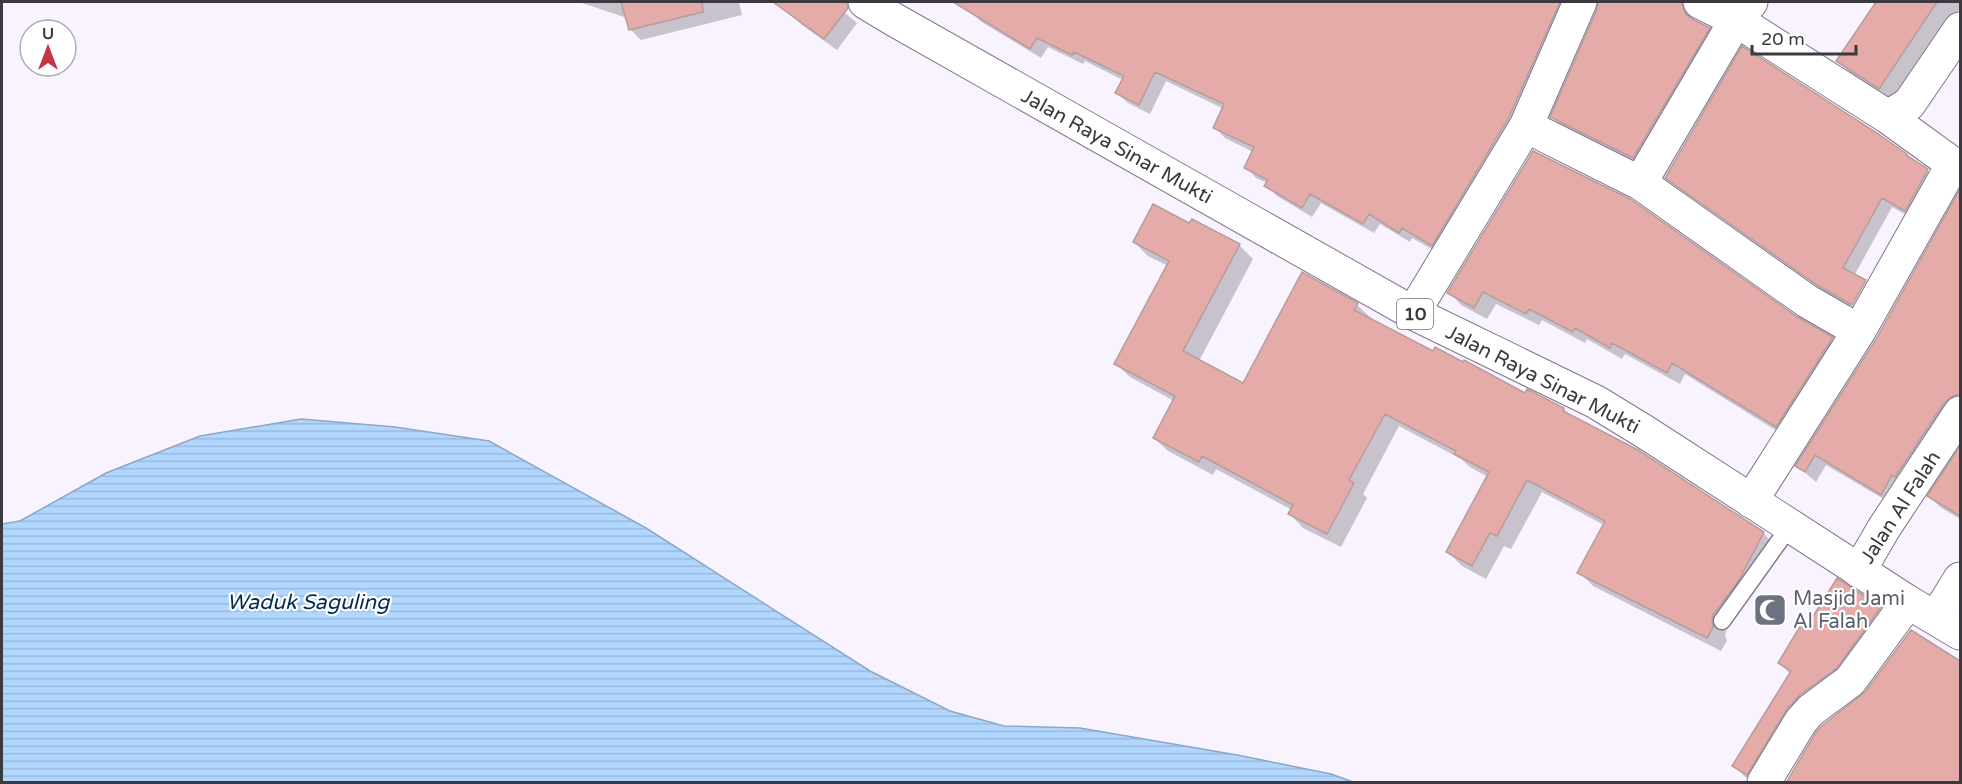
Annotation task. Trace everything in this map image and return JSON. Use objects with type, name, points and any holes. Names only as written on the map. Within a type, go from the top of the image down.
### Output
[{"type":"main road","name":"Jalan Raya Sinar Mukti","points":[[865,2],[1413,313],[1596,402],[1948,626]]},
{"type":"main road","points":[[1413,313],[1526,126],[1580,2]]},
{"type":"main road","points":[[1700,2],[1743,11],[1953,164],[1859,331],[1751,501]]},
{"type":"main road","points":[[1640,183],[1743,11]]},
{"type":"main road","points":[[1888,117],[1910,104],[1960,29]]},
{"type":"main road","points":[[1526,126],[1640,183],[1808,301],[1859,331]]},
{"type":"main road","name":"Jalan Al Falah","points":[[1859,571],[1884,528],[1960,413]]},
{"type":"main road","points":[[1948,626],[1960,579]]},
{"type":"main road","points":[[1764,783],[1801,721],[1811,710],[1850,681],[1908,602]]},
{"type":"lane","points":[[1722,621],[1790,526]]},
{"type":"water","name":"Waduk Saguling","points":[[301,419],[395,427],[489,441],[646,528],[870,671],[950,711],[1004,726],[1080,728],[1237,755],[1331,774],[1353,782],[2,782],[2,524],[20,521],[106,473],[200,436]]},
{"type":"building","points":[[621,2],[702,2],[703,12],[629,30]]},
{"type":"building","points":[[773,2],[846,2],[848,8],[824,39]]},
{"type":"building","points":[[953,2],[1560,2],[1509,117],[1432,246],[1402,228],[1399,233],[1369,214],[1363,224],[1310,194],[1302,208],[1264,186],[1268,180],[1244,168],[1254,147],[1213,128],[1224,104],[1155,72],[1139,105],[1115,93],[1124,76],[1074,52],[1072,55],[1037,38],[1030,49]]},
{"type":"building","points":[[1598,2],[1682,2],[1685,13],[1710,28],[1633,158],[1550,117]]},
{"type":"building","points":[[1876,2],[1937,2],[1879,89],[1836,61]]},
{"type":"building","points":[[1742,46],[1877,133],[1928,169],[1905,211],[1882,198],[1843,268],[1866,280],[1852,305],[1817,285],[1665,178]]},
{"type":"building","points":[[1533,151],[1630,199],[1796,316],[1833,337],[1776,427],[1672,363],[1667,373],[1612,343],[1610,348],[1575,328],[1573,332],[1529,309],[1526,314],[1483,292],[1474,308],[1447,293]]},
{"type":"building","points":[[1960,189],[1960,394],[1944,403],[1895,477],[1892,475],[1881,495],[1815,455],[1805,472],[1795,466],[1875,341]]},
{"type":"building","points":[[1153,204],[1189,223],[1192,219],[1240,244],[1183,351],[1243,383],[1302,272],[1358,303],[1354,310],[1433,351],[1435,347],[1525,393],[1527,389],[1564,408],[1563,411],[1638,450],[1764,532],[1739,580],[1713,615],[1713,627],[1707,638],[1577,573],[1605,521],[1527,480],[1497,536],[1490,533],[1472,566],[1446,552],[1489,472],[1454,454],[1456,451],[1385,414],[1349,480],[1354,483],[1327,534],[1288,514],[1293,505],[1202,456],[1199,462],[1153,438],[1175,396],[1114,364],[1169,261],[1133,242]]},
{"type":"building","points":[[1960,446],[1960,516],[1927,496]]},
{"type":"building","points":[[1837,578],[1881,607],[1837,668],[1800,695],[1787,709],[1747,775],[1732,766],[1791,671],[1778,663],[1802,623],[1807,626]]},
{"type":"building","points":[[1911,630],[1960,661],[1960,783],[1786,783],[1816,732],[1865,692]]},
{"type":"place","name":"Masjid Jami Al Falah","points":[[1770,610]]}]
